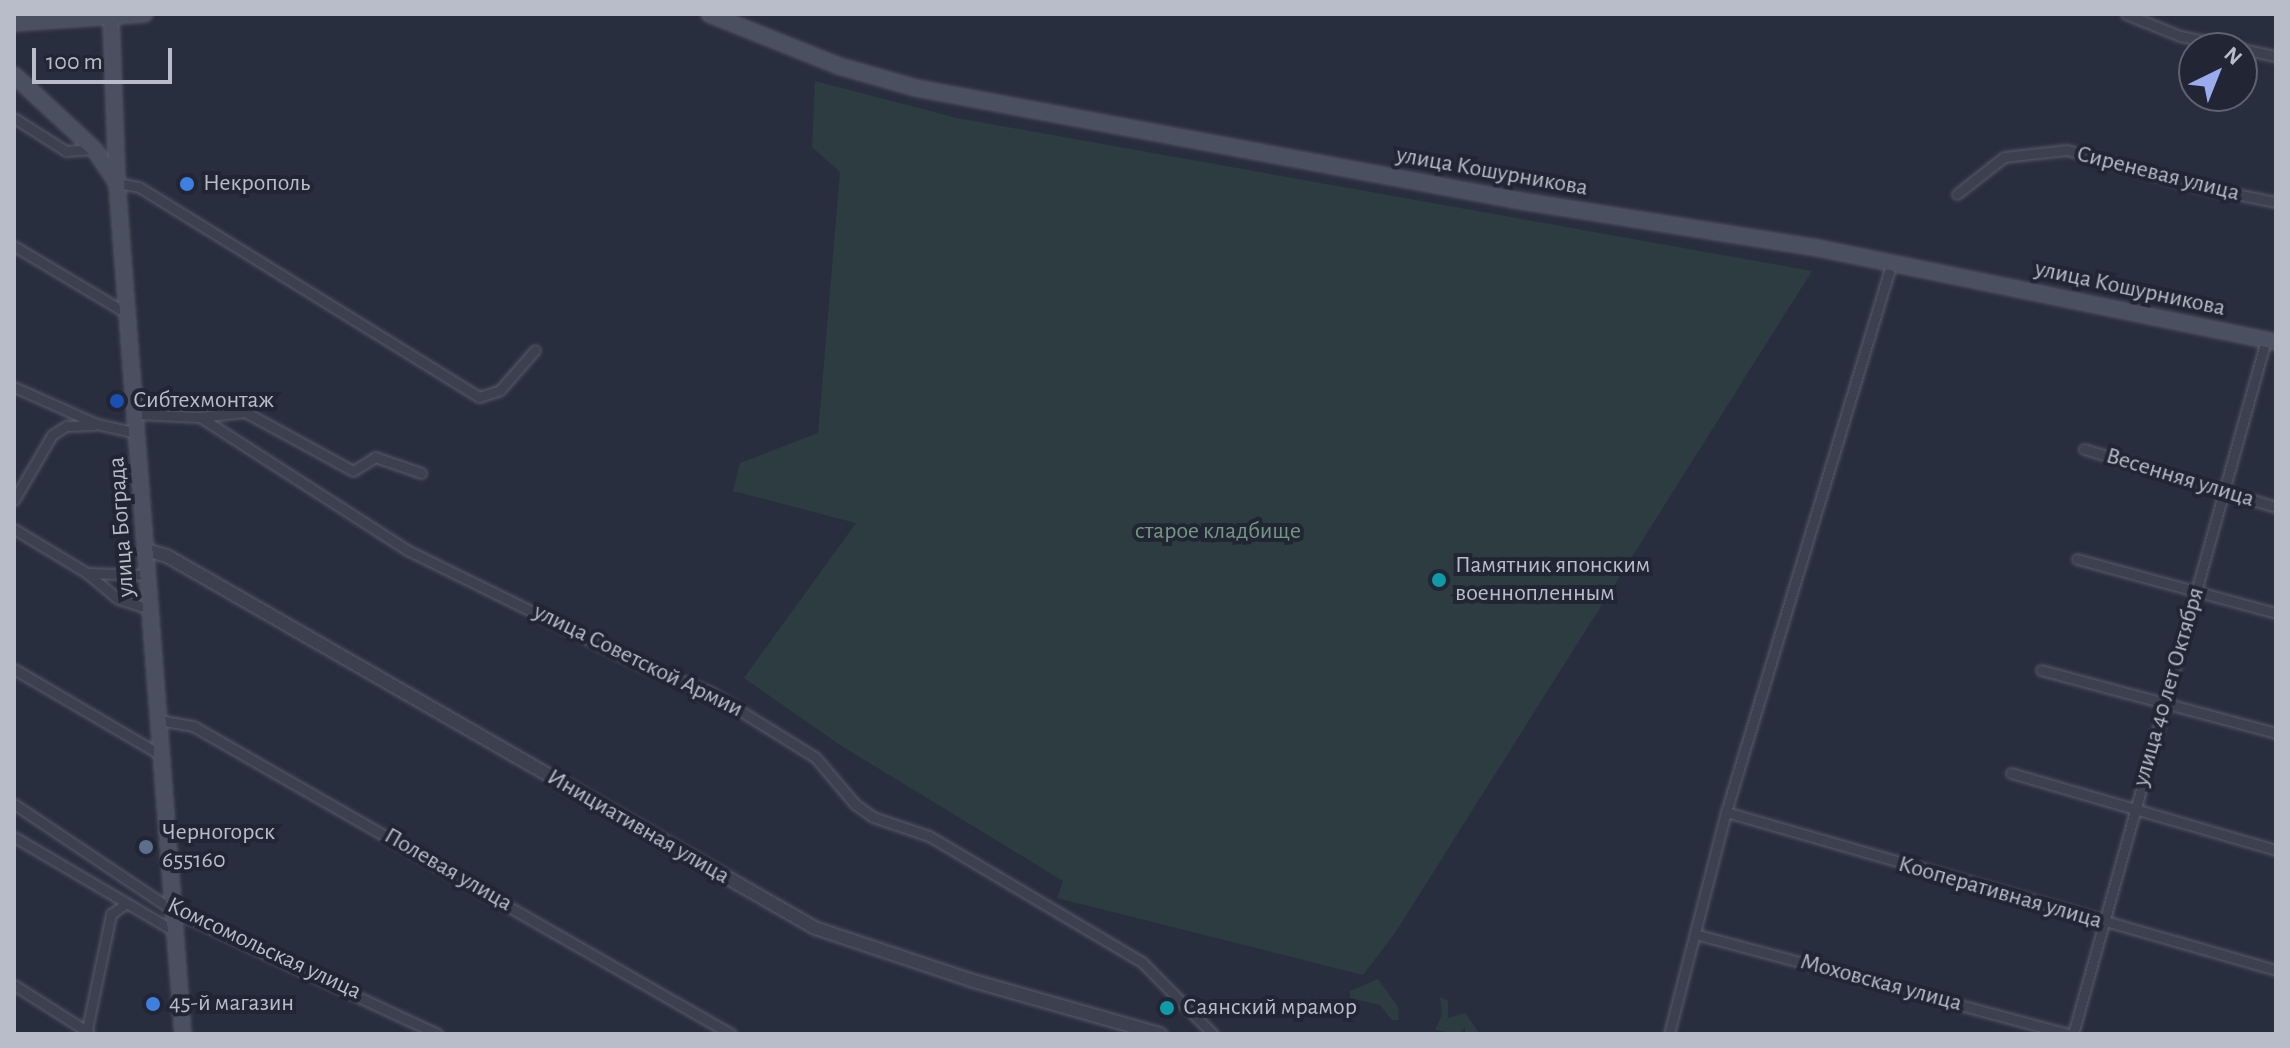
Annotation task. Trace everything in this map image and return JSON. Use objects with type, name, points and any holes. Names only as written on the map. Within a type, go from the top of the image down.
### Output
[{"type":"main road","points":[[14,23],[145,14]]},
{"type":"main road","name":"улица Кошурникова","points":[[709,14],[839,66],[916,88],[1521,201],[1892,262],[2271,341]]},
{"type":"main road","name":"улица Бограда","points":[[111,17],[117,183],[183,1034]]},
{"type":"main road","points":[[14,75],[94,149],[117,183]]},
{"type":"street","points":[[2126,14],[2178,35]]},
{"type":"street","points":[[14,118],[66,151],[94,149]]},
{"type":"street","name":"Сиреневая улица","points":[[1957,194],[2004,157],[2067,150],[2191,185],[2276,202]]},
{"type":"street","points":[[117,183],[139,187],[479,397],[500,390],[535,350]]},
{"type":"street","points":[[14,246],[128,314]]},
{"type":"street","points":[[1669,1034],[1726,812],[1892,262]]},
{"type":"street","name":"улица 40 лет Октября","points":[[2070,1034],[2104,922],[2161,701],[2271,341]]},
{"type":"street","points":[[14,387],[97,424],[137,433]]},
{"type":"street","name":"улица Советской Армии","points":[[136,414],[200,417],[245,412],[353,471],[375,457],[421,473]]},
{"type":"street","name":"улица Советской Армии","points":[[200,417],[409,551],[641,665],[680,677],[751,716],[815,757],[855,804],[873,817],[929,836],[1142,962],[1213,1034]]},
{"type":"street","points":[[14,500],[52,435],[66,426],[97,424]]},
{"type":"street","name":"Весенняя улица","points":[[2084,449],[2276,507]]},
{"type":"street","points":[[14,529],[87,573],[118,599],[151,609]]},
{"type":"street","name":"Инициативная улица","points":[[146,550],[167,556],[815,928],[970,980],[1160,1034]]},
{"type":"street","points":[[2077,559],[2276,613]]},
{"type":"street","points":[[87,573],[148,575]]},
{"type":"street","points":[[14,669],[161,755]]},
{"type":"street","points":[[2041,670],[2276,733]]},
{"type":"street","name":"Полевая улица","points":[[159,720],[193,726],[731,1034]]},
{"type":"street","points":[[2011,773],[2276,850]]},
{"type":"street","name":"Комсомольская улица","points":[[14,804],[174,911],[438,1034]]},
{"type":"street","name":"Кооперативная улица","points":[[1726,812],[2276,970]]},
{"type":"street","name":"Комсомольская улица","points":[[14,837],[124,905],[176,932]]},
{"type":"street","points":[[14,985],[88,1033],[111,914],[124,905]]},
{"type":"street","name":"Моховская улица","points":[[1695,934],[2070,1034]]},
{"type":"green space","name":"старое кладбище","points":[[815,81],[957,118],[1812,271],[1395,933],[1363,975],[1057,898],[1063,881],[840,745],[744,678],[856,523],[733,491],[740,463],[818,433],[840,172],[812,147]]},
{"type":"green space","points":[[1378,979],[1398,1007],[1399,1020],[1392,1020],[1380,1005],[1350,998],[1350,991]]},
{"type":"green space","points":[[1440,997],[1448,1001],[1448,1018],[1465,1013],[1480,1034],[1465,1034],[1465,1027],[1460,1034],[1435,1030],[1442,1015]]},
{"type":"place","name":"Некрополь","points":[[187,184]]},
{"type":"place","name":"Сибтехмонтаж","points":[[117,401]]},
{"type":"place","name":"Памятник японским военнопленным","points":[[1439,580]]},
{"type":"place","name":"Черногорск 655160","points":[[146,847]]},
{"type":"place","name":"45-й магазин","points":[[153,1004]]},
{"type":"place","name":"Саянский мрамор","points":[[1167,1008]]}]
